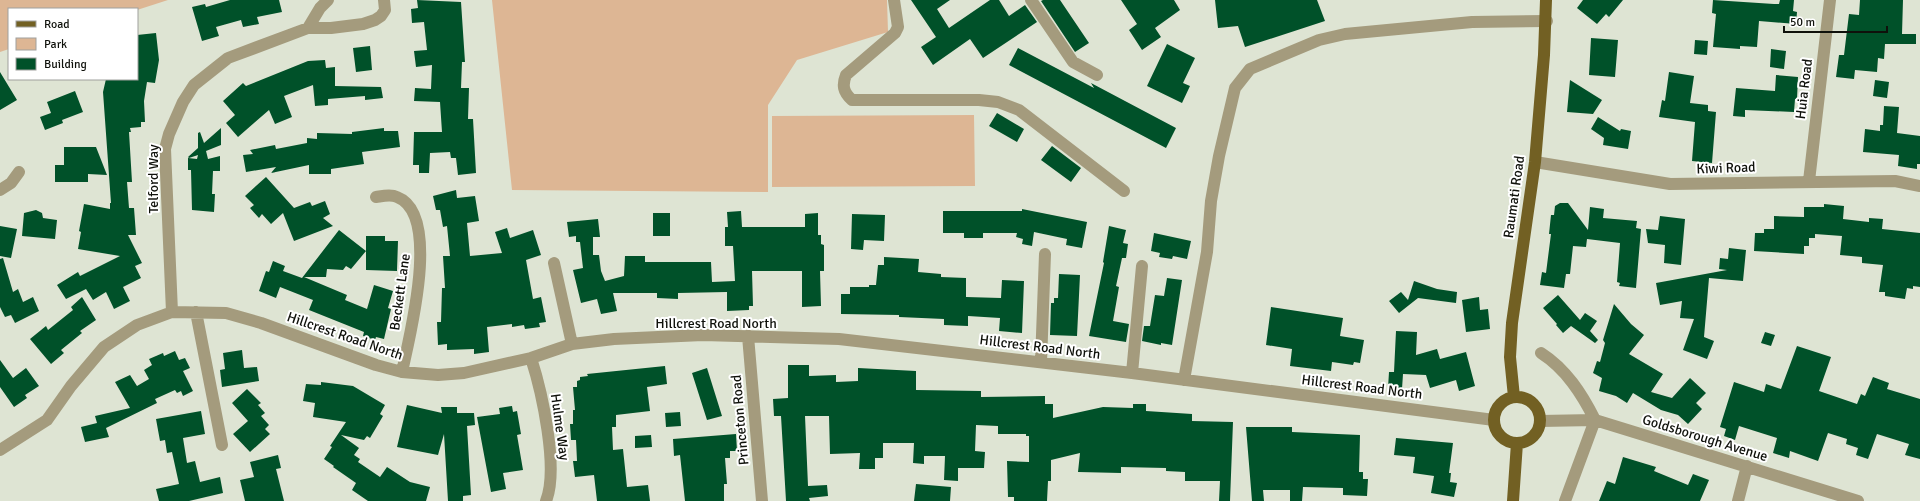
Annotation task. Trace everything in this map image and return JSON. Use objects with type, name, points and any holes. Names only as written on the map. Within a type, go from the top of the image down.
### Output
[{"type":"main road","name":"Raumati Road","points":[[1514,397],[1510,357],[1512,323],[1535,162],[1546,22],[1546,0]]},
{"type":"main road","points":[[1514,397],[1527,399],[1532,403],[1537,408],[1540,421],[1539,428],[1530,439],[1517,443],[1503,438],[1495,427],[1494,420],[1495,414],[1502,403],[1514,397]]},
{"type":"main road","points":[[1513,501],[1517,443]]},
{"type":"street","points":[[308,28],[320,8],[328,0]]},
{"type":"street","name":"Telford Way","points":[[172,312],[165,149],[168,134],[183,102],[194,85],[228,58],[308,28],[331,28],[364,24],[376,20],[385,10],[384,0]]},
{"type":"street","points":[[894,0],[898,27],[896,33],[846,75],[843,84],[848,96],[852,100],[979,100],[998,102],[1019,110],[1124,191]]},
{"type":"street","points":[[1031,0],[1073,62],[1097,75]]},
{"type":"street","name":"Huia Road","points":[[1809,181],[1830,0]]},
{"type":"street","points":[[1184,380],[1207,252],[1211,201],[1219,156],[1235,88],[1250,69],[1319,40],[1345,34],[1472,22],[1546,22]]},
{"type":"street","name":"Kiwi Road","points":[[1535,162],[1670,184],[1895,181],[1920,186]]},
{"type":"street","points":[[0,190],[11,183],[19,172]]},
{"type":"street","name":"Beckett Lane","points":[[376,198],[389,196],[398,197],[405,202],[416,220],[420,237],[422,257],[420,273],[402,372]]},
{"type":"street","points":[[1041,362],[1046,254]]},
{"type":"street","points":[[554,263],[572,344]]},
{"type":"street","points":[[1132,373],[1142,266]]},
{"type":"street","name":"Hillcrest Road North","points":[[0,450],[47,420],[71,386],[104,347],[137,325],[172,312],[226,313],[243,317],[376,365],[402,372],[438,375],[464,372],[531,358],[572,344],[614,339],[704,335],[839,339],[1132,373],[1494,420]]},
{"type":"street","points":[[196,312],[222,445]]},
{"type":"street","name":"Princeton Road","points":[[748,336],[762,501]]},
{"type":"street","points":[[1541,353],[1560,367],[1584,400],[1595,420],[1564,501]]},
{"type":"street","name":"Hulme Way","points":[[531,358],[538,380],[550,457],[551,475],[546,501]]},
{"type":"street","name":"Goldsborough Avenue","points":[[1540,421],[1595,420],[1858,501]]},
{"type":"street","points":[[1738,501],[1747,466]]},
{"type":"green space","points":[[0,0],[168,0],[138,10],[138,8],[8,8],[8,49],[0,52]]},
{"type":"green space","points":[[492,0],[887,0],[888,32],[797,60],[768,105],[768,192],[512,190]]},
{"type":"green space","points":[[974,115],[975,186],[772,187],[772,116]]},
{"type":"building","points":[[230,0],[279,0],[282,12],[257,17],[259,24],[243,27],[241,20],[216,27],[219,36],[202,41],[192,7],[205,4],[206,7]]},
{"type":"building","points":[[417,0],[461,2],[465,62],[462,62],[461,88],[469,88],[468,119],[473,119],[476,173],[458,175],[456,158],[451,158],[450,152],[430,153],[429,173],[419,173],[419,165],[413,165],[414,132],[442,132],[440,102],[414,101],[415,88],[431,89],[432,65],[416,67],[414,51],[427,50],[424,22],[412,23],[411,9],[418,8]]},
{"type":"building","points":[[911,0],[950,0],[937,9],[949,28],[990,0],[999,0],[1009,16],[1025,5],[1037,22],[983,58],[970,39],[933,65],[921,47],[936,37]]},
{"type":"building","points":[[1060,0],[1089,43],[1075,52],[1041,1]]},
{"type":"building","points":[[1121,0],[1174,0],[1180,10],[1155,28],[1161,37],[1142,50],[1129,30],[1137,24]]},
{"type":"building","points":[[1215,0],[1317,0],[1325,21],[1245,47],[1238,26],[1218,28]]},
{"type":"building","points":[[1583,0],[1623,0],[1609,17],[1606,14],[1597,24],[1577,8]]},
{"type":"building","points":[[1713,0],[1779,4],[1780,0],[1794,0],[1793,11],[1797,12],[1796,24],[1759,21],[1757,47],[1740,46],[1740,49],[1713,47],[1716,14],[1712,13]]},
{"type":"building","points":[[1860,0],[1903,0],[1902,34],[1916,34],[1916,44],[1885,44],[1884,59],[1878,58],[1877,72],[1855,70],[1854,79],[1836,77],[1839,55],[1844,55],[1849,14],[1859,15]]},
{"type":"building","points":[[156,33],[159,60],[155,83],[147,82],[144,101],[145,122],[141,122],[141,127],[130,128],[131,132],[129,132],[132,182],[127,182],[129,208],[134,208],[136,235],[128,235],[142,263],[135,266],[141,278],[123,287],[130,301],[114,309],[106,292],[93,300],[86,289],[66,299],[57,285],[78,272],[80,276],[120,256],[78,249],[81,232],[79,231],[84,204],[110,209],[111,203],[103,92],[106,80],[138,80],[138,35]]},
{"type":"building","points":[[1591,38],[1618,40],[1615,77],[1589,75]]},
{"type":"building","points":[[1695,40],[1708,41],[1707,55],[1694,54]]},
{"type":"building","points":[[1167,44],[1195,58],[1183,83],[1190,86],[1182,103],[1147,86]]},
{"type":"building","points":[[370,46],[372,70],[356,72],[353,48]]},
{"type":"building","points":[[1018,48],[1094,88],[1091,83],[1176,128],[1166,148],[1009,65]]},
{"type":"building","points":[[1771,49],[1786,51],[1784,69],[1770,67]]},
{"type":"building","points":[[325,60],[326,68],[335,67],[335,86],[381,87],[383,98],[365,100],[365,96],[328,99],[328,105],[315,106],[313,85],[284,96],[292,117],[275,124],[269,110],[238,137],[226,123],[235,115],[223,101],[243,83],[246,86],[308,61]]},
{"type":"building","points":[[0,72],[17,100],[0,110]]},
{"type":"building","points":[[1669,72],[1694,76],[1690,103],[1708,105],[1708,111],[1716,112],[1712,163],[1692,161],[1695,122],[1659,117],[1662,100],[1665,101]]},
{"type":"building","points":[[1776,75],[1798,77],[1797,99],[1795,99],[1794,112],[1745,110],[1745,117],[1733,116],[1736,88],[1775,91]]},
{"type":"building","points":[[1570,80],[1602,100],[1593,114],[1567,112]]},
{"type":"building","points":[[1875,80],[1889,82],[1887,98],[1873,96]]},
{"type":"building","points":[[75,91],[83,112],[62,120],[63,123],[45,130],[40,117],[51,113],[47,102]]},
{"type":"building","points":[[1884,106],[1899,107],[1897,133],[1920,136],[1920,164],[1917,164],[1917,169],[1898,166],[1899,155],[1863,152],[1865,129],[1880,131],[1880,125],[1883,125]]},
{"type":"building","points":[[997,113],[1024,129],[1017,142],[989,126]]},
{"type":"building","points":[[1598,117],[1620,131],[1621,129],[1631,131],[1628,149],[1603,145],[1604,138],[1591,129]]},
{"type":"building","points":[[221,128],[221,145],[206,151],[208,159],[220,156],[220,171],[213,171],[212,194],[215,194],[214,212],[192,210],[191,170],[188,170],[188,158],[197,159],[198,155],[188,157],[198,148],[198,133],[200,132],[204,143]]},
{"type":"building","points":[[384,128],[384,131],[398,131],[400,147],[362,152],[364,164],[331,169],[331,174],[309,174],[309,165],[271,173],[276,167],[246,172],[243,155],[253,154],[250,150],[275,145],[276,149],[307,143],[307,138],[317,139],[317,133],[352,134],[352,132]]},
{"type":"building","points":[[1052,146],[1081,168],[1071,182],[1041,160]]},
{"type":"building","points":[[64,147],[96,147],[107,175],[88,174],[88,182],[55,182],[55,165],[64,165]]},
{"type":"building","points":[[266,177],[294,208],[310,202],[312,206],[325,201],[330,214],[323,218],[333,226],[294,241],[283,213],[271,224],[262,214],[259,218],[250,208],[254,205],[245,196]]},
{"type":"building","points":[[456,190],[457,198],[475,196],[479,221],[467,223],[470,256],[502,253],[495,232],[507,228],[510,238],[533,230],[541,255],[526,260],[533,299],[541,297],[546,322],[539,323],[540,327],[525,329],[524,325],[512,327],[512,324],[487,327],[489,352],[474,354],[474,349],[447,350],[447,344],[438,345],[437,322],[441,322],[442,288],[445,288],[443,256],[450,256],[447,226],[443,227],[440,210],[436,210],[433,196]]},
{"type":"building","points":[[1560,203],[1568,203],[1588,230],[1590,207],[1604,209],[1603,218],[1637,221],[1636,228],[1641,229],[1636,288],[1619,286],[1620,283],[1617,282],[1620,243],[1587,239],[1586,247],[1573,246],[1570,274],[1566,274],[1564,288],[1540,285],[1542,272],[1546,273],[1551,234],[1549,234],[1551,215],[1554,215],[1555,206]]},
{"type":"building","points":[[1824,204],[1844,206],[1843,219],[1869,222],[1869,218],[1883,219],[1882,229],[1920,233],[1920,287],[1913,286],[1913,289],[1907,288],[1905,299],[1885,296],[1885,292],[1879,292],[1883,265],[1862,263],[1862,257],[1840,255],[1842,236],[1815,234],[1815,238],[1809,238],[1809,246],[1804,246],[1804,254],[1754,251],[1755,233],[1764,233],[1764,229],[1774,229],[1774,216],[1804,217],[1804,207],[1824,207]]},
{"type":"building","points":[[1022,209],[1087,222],[1082,248],[1066,245],[1067,239],[1034,232],[1032,246],[1022,244],[1023,239],[1016,237],[1017,233],[983,233],[983,238],[964,238],[964,233],[943,233],[943,211],[1022,211]]},
{"type":"building","points":[[36,210],[42,213],[43,218],[57,220],[55,239],[22,236],[24,213]]},
{"type":"building","points":[[741,211],[742,227],[805,227],[805,214],[818,213],[818,235],[821,235],[821,244],[824,245],[824,271],[820,271],[821,306],[802,307],[802,271],[752,271],[753,306],[749,306],[749,310],[727,311],[727,292],[678,293],[678,299],[657,298],[657,293],[613,293],[617,311],[601,314],[597,299],[581,303],[573,270],[583,268],[580,242],[576,242],[576,236],[569,237],[567,222],[598,219],[600,237],[593,237],[593,255],[599,255],[601,271],[605,281],[624,276],[625,256],[645,256],[645,262],[711,262],[712,282],[735,281],[733,246],[725,246],[725,227],[728,227],[727,212]]},
{"type":"building","points":[[653,213],[670,213],[670,236],[653,236]]},
{"type":"building","points":[[852,214],[885,215],[884,241],[864,240],[863,250],[851,249]]},
{"type":"building","points":[[1660,216],[1685,219],[1681,265],[1664,263],[1665,245],[1648,243],[1646,229],[1658,230]]},
{"type":"building","points":[[0,226],[17,229],[11,258],[0,256]]},
{"type":"building","points":[[1109,226],[1126,230],[1123,243],[1128,244],[1126,258],[1122,258],[1116,286],[1119,287],[1113,321],[1129,324],[1126,342],[1089,336],[1104,263]]},
{"type":"building","points":[[339,230],[366,251],[351,269],[346,266],[343,270],[327,269],[326,277],[304,277],[347,295],[345,300],[367,309],[374,285],[393,291],[388,308],[391,309],[384,339],[376,337],[375,340],[363,336],[364,332],[309,310],[313,300],[280,287],[276,298],[259,291],[266,271],[269,272],[273,261],[285,266],[283,271],[302,278]]},
{"type":"building","points":[[1154,233],[1191,241],[1187,259],[1173,256],[1172,259],[1159,257],[1160,253],[1151,251]]},
{"type":"building","points":[[366,236],[385,236],[385,241],[398,241],[397,271],[366,270]]},
{"type":"building","points":[[1729,248],[1746,250],[1743,281],[1709,278],[1704,337],[1714,341],[1707,359],[1683,350],[1694,319],[1680,318],[1682,301],[1660,305],[1656,283],[1727,270],[1719,269],[1720,258],[1728,259]]},
{"type":"building","points":[[884,257],[919,259],[918,272],[941,274],[941,277],[966,278],[966,297],[1001,298],[1002,280],[1024,281],[1022,333],[999,331],[1000,318],[968,316],[968,326],[944,325],[944,319],[899,317],[899,315],[841,314],[841,294],[850,294],[850,287],[869,287],[869,285],[876,285],[878,265],[884,265]]},
{"type":"building","points":[[3,258],[13,292],[18,289],[23,302],[33,297],[39,311],[15,323],[11,315],[5,317],[0,307],[0,259]]},
{"type":"building","points":[[1059,274],[1080,275],[1077,336],[1050,335],[1051,303],[1054,303],[1054,298],[1058,298]]},
{"type":"building","points":[[1167,278],[1182,280],[1172,345],[1161,343],[1161,345],[1142,341],[1144,326],[1150,326],[1155,295],[1164,296]]},
{"type":"building","points":[[1414,281],[1437,289],[1457,292],[1456,303],[1418,298],[1399,313],[1389,301],[1401,292],[1408,300]]},
{"type":"building","points":[[1558,295],[1580,320],[1585,313],[1597,321],[1590,331],[1598,340],[1595,343],[1571,326],[1563,333],[1556,325],[1557,324],[1543,308]]},
{"type":"building","points":[[82,297],[96,320],[80,331],[82,333],[61,350],[64,353],[51,364],[30,339],[46,326],[48,330],[73,310],[71,307]]},
{"type":"building","points":[[1479,297],[1480,310],[1488,309],[1490,329],[1466,332],[1462,300]]},
{"type":"building","points":[[1614,304],[1631,324],[1644,335],[1629,354],[1663,374],[1651,392],[1672,398],[1690,378],[1706,393],[1696,403],[1702,409],[1688,424],[1678,415],[1661,410],[1633,393],[1627,403],[1616,396],[1599,391],[1602,378],[1593,373],[1597,361],[1600,362],[1605,343],[1603,340]]},
{"type":"building","points":[[1271,307],[1343,318],[1340,336],[1364,340],[1360,363],[1354,362],[1353,365],[1332,362],[1331,371],[1290,366],[1292,349],[1266,345]]},
{"type":"building","points":[[1396,331],[1417,332],[1416,355],[1437,349],[1440,359],[1466,352],[1475,386],[1459,391],[1456,380],[1430,388],[1426,375],[1403,374],[1402,389],[1388,388],[1389,372],[1394,372]]},
{"type":"building","points":[[1765,332],[1775,335],[1771,346],[1761,343]]},
{"type":"building","points":[[1797,346],[1831,357],[1819,391],[1857,404],[1861,394],[1865,396],[1873,377],[1889,383],[1887,389],[1920,399],[1920,459],[1905,455],[1909,444],[1877,434],[1868,459],[1856,455],[1858,448],[1846,444],[1847,439],[1828,433],[1818,461],[1790,451],[1789,458],[1773,453],[1777,438],[1739,426],[1735,440],[1724,436],[1726,429],[1720,427],[1734,382],[1764,392],[1766,384],[1781,389]]},
{"type":"building","points":[[242,350],[244,368],[257,367],[259,381],[222,387],[220,370],[225,369],[223,353]]},
{"type":"building","points":[[175,351],[179,360],[185,358],[190,368],[183,371],[193,391],[183,396],[181,391],[177,393],[175,390],[155,399],[157,403],[106,428],[109,437],[85,442],[81,427],[97,423],[95,416],[130,408],[115,382],[130,375],[137,386],[149,379],[144,370],[152,365],[149,359],[163,353],[164,356]]},
{"type":"building","points":[[0,360],[13,378],[26,368],[39,386],[25,395],[27,398],[14,407],[0,387]]},
{"type":"building","points":[[788,365],[809,365],[809,376],[836,375],[836,382],[858,381],[858,368],[916,371],[916,390],[981,391],[981,397],[1045,396],[1045,404],[1053,404],[1053,418],[1103,407],[1133,408],[1133,404],[1146,404],[1146,411],[1192,414],[1192,421],[1233,422],[1230,501],[1219,501],[1220,481],[1185,481],[1185,472],[1166,471],[1166,468],[1121,467],[1121,473],[1078,472],[1080,453],[1051,460],[1051,481],[1048,481],[1047,501],[1014,501],[1014,497],[1008,497],[1007,461],[1029,462],[1029,436],[1026,436],[1026,434],[998,434],[998,426],[976,425],[975,451],[985,452],[984,468],[958,468],[958,481],[944,480],[945,456],[924,456],[924,464],[913,463],[914,443],[883,443],[883,458],[875,458],[875,469],[859,469],[860,453],[830,454],[829,416],[805,416],[808,486],[827,485],[828,496],[809,498],[810,501],[786,501],[781,416],[774,416],[773,399],[788,398]]},
{"type":"building","points":[[665,366],[667,384],[647,387],[650,411],[616,415],[616,427],[612,427],[613,450],[623,449],[627,487],[648,485],[650,501],[597,501],[594,475],[575,477],[573,461],[577,461],[576,440],[571,440],[570,424],[573,424],[573,410],[575,410],[573,387],[577,387],[577,381],[580,380],[580,377],[588,376],[587,374]]},
{"type":"building","points":[[707,368],[722,416],[707,420],[692,373]]},
{"type":"building","points":[[321,382],[353,386],[385,405],[380,414],[383,416],[370,438],[367,436],[364,440],[341,435],[359,448],[354,455],[360,459],[358,462],[380,477],[387,467],[410,482],[430,487],[426,501],[368,501],[352,490],[356,483],[324,459],[332,447],[330,446],[346,422],[313,417],[315,403],[303,401],[306,384],[321,385]]},
{"type":"building","points":[[247,389],[261,403],[258,405],[265,413],[261,416],[269,425],[265,429],[270,434],[250,452],[233,434],[248,421],[232,403]]},
{"type":"building","points":[[407,405],[442,413],[441,407],[457,407],[457,413],[474,413],[475,425],[467,426],[471,495],[463,496],[463,501],[448,501],[444,434],[438,455],[397,447]]},
{"type":"building","points":[[512,406],[513,412],[517,411],[521,434],[517,435],[523,470],[503,473],[506,489],[491,492],[477,417],[500,414],[499,408]]},
{"type":"building","points":[[201,411],[205,434],[183,438],[187,463],[195,461],[200,482],[220,477],[223,493],[189,501],[159,501],[156,489],[179,484],[172,452],[167,453],[165,440],[160,441],[156,419]]},
{"type":"building","points":[[680,412],[681,426],[666,427],[665,413]]},
{"type":"building","points":[[1246,427],[1292,427],[1292,432],[1360,435],[1359,472],[1363,472],[1363,479],[1368,479],[1367,496],[1343,495],[1343,488],[1303,487],[1302,501],[1290,501],[1290,490],[1263,490],[1264,501],[1252,501]]},
{"type":"building","points":[[736,434],[737,451],[730,451],[730,458],[725,458],[727,484],[724,484],[724,501],[685,501],[680,455],[674,456],[673,439]]},
{"type":"building","points":[[651,435],[652,447],[635,448],[635,436]]},
{"type":"building","points":[[1396,438],[1453,443],[1449,473],[1451,473],[1450,482],[1457,483],[1454,497],[1431,493],[1434,476],[1413,473],[1415,457],[1394,455]]},
{"type":"building","points":[[278,455],[281,468],[276,469],[284,501],[245,501],[240,480],[254,477],[250,462]]},
{"type":"building","points":[[1623,457],[1656,467],[1654,471],[1688,485],[1693,474],[1709,480],[1700,501],[1599,501],[1607,481],[1615,484]]},
{"type":"building","points":[[916,484],[951,487],[950,501],[914,501]]}]
